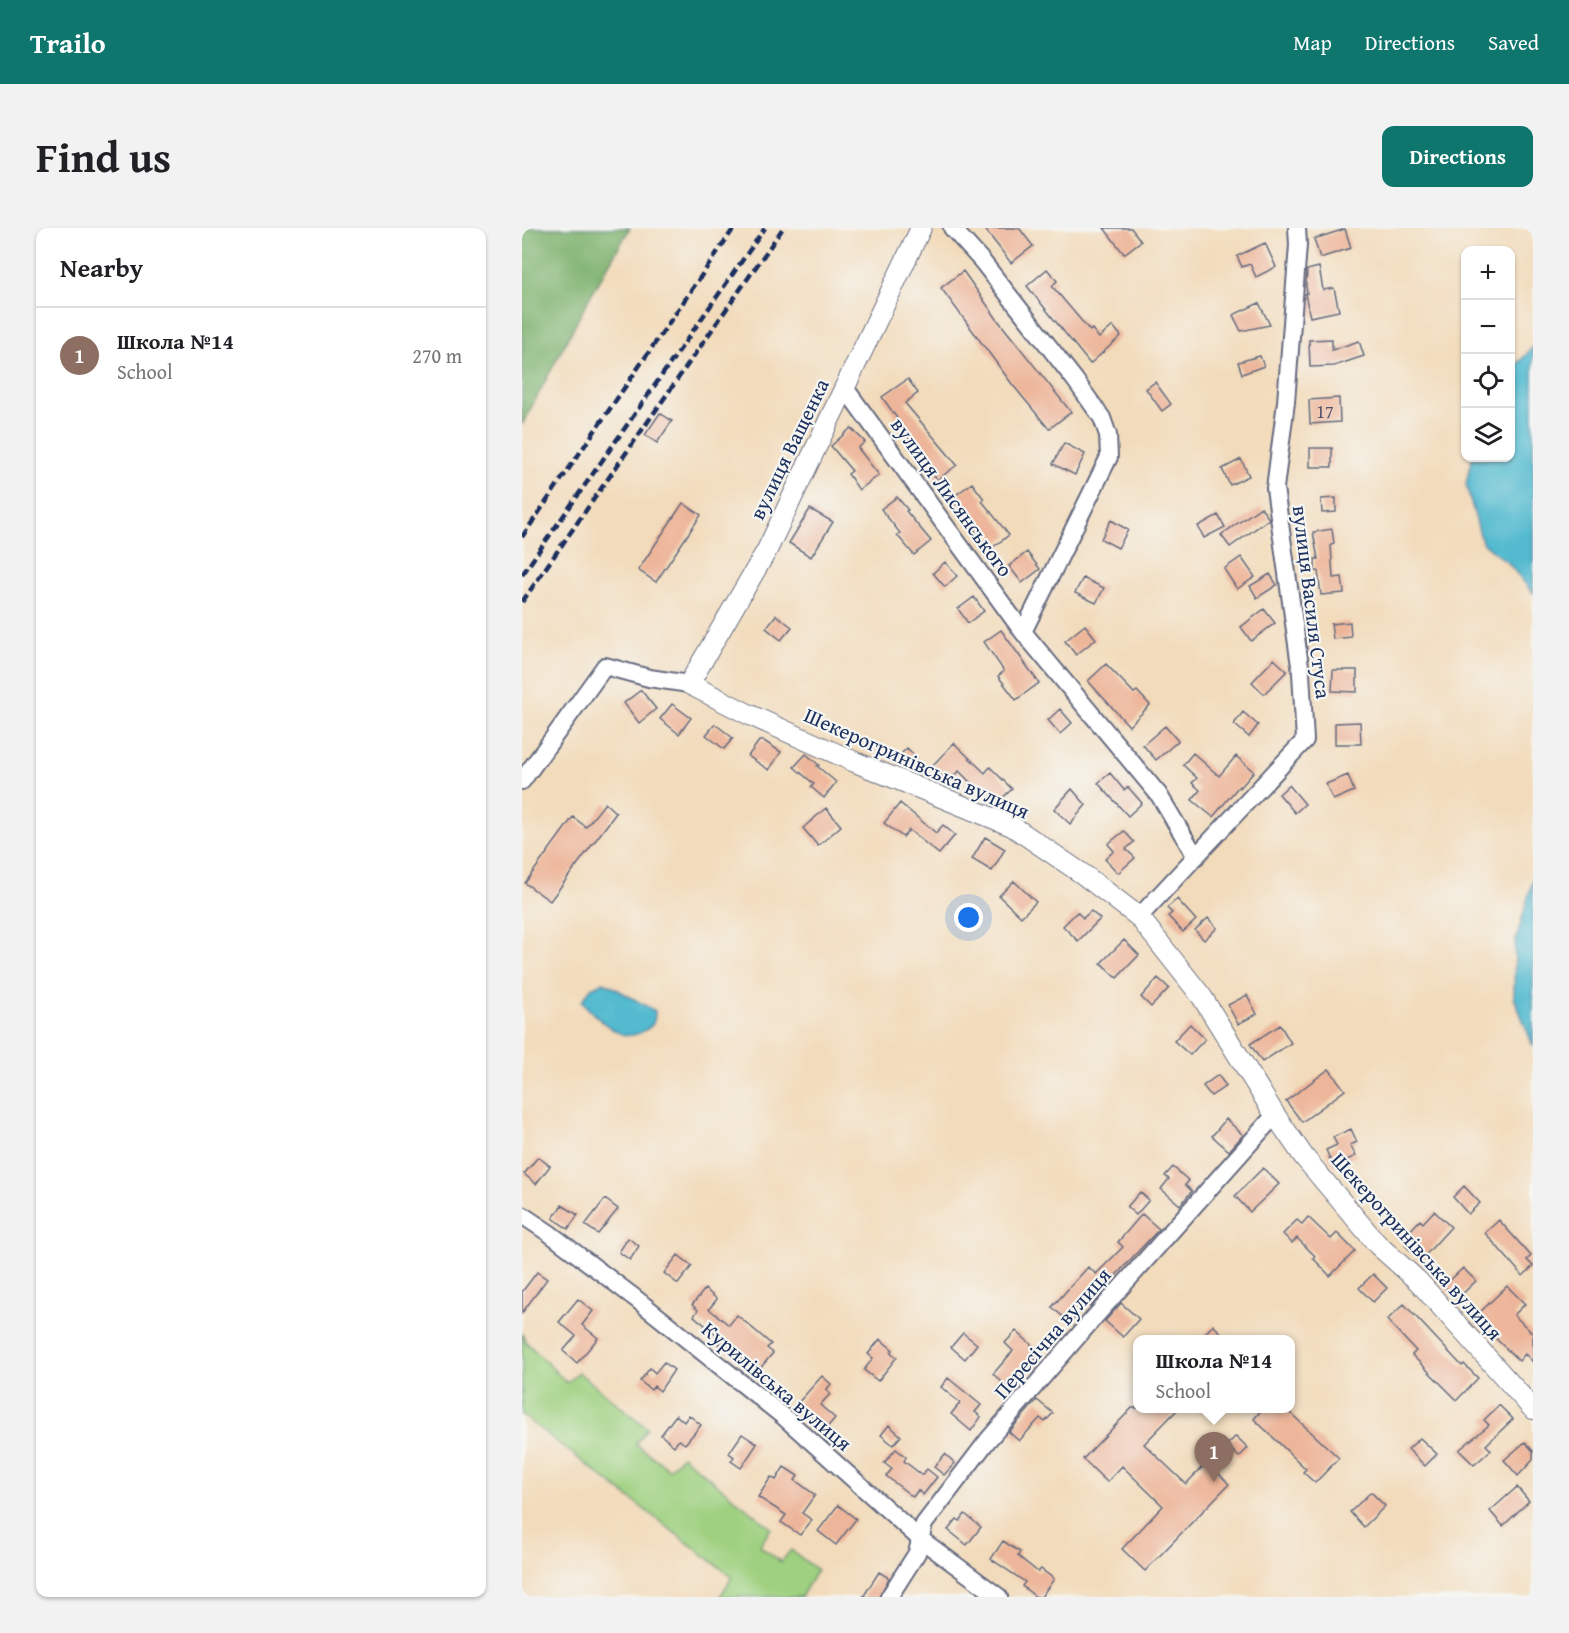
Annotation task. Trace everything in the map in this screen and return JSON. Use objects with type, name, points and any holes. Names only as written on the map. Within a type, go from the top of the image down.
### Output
[{"type":"street","name":"вулиця Ващенка","points":[[689,684],[767,550],[921,228]]},
{"type":"street","points":[[952,228],[982,261],[1075,380],[1102,418],[1108,435],[1109,457],[1023,632]]},
{"type":"street","name":"вулиця Василя Стуса","points":[[1139,917],[1305,740],[1301,673],[1275,488],[1286,402],[1298,245],[1297,228]]},
{"type":"street","name":"вулиця Лисянського","points":[[845,388],[1023,632],[1159,795],[1196,857]]},
{"type":"street","name":"Шекерогринівська вулиця","points":[[522,781],[604,666],[649,678],[689,684],[750,715],[844,757],[1012,826],[1084,875],[1139,917],[1202,997],[1275,1115],[1304,1157],[1378,1245],[1418,1281],[1533,1409]]},
{"type":"street","name":"Пересічна вулиця","points":[[889,1597],[916,1553],[924,1524],[988,1440],[1275,1115]]},
{"type":"street","name":"Курилівська вулиця","points":[[522,1215],[627,1292],[784,1417],[919,1538],[999,1597]]},
{"type":"green space","points":[[522,228],[630,228],[592,293],[522,425]]},
{"type":"green space","points":[[522,1333],[526,1342],[567,1383],[578,1372],[647,1428],[636,1444],[669,1469],[682,1456],[771,1528],[760,1546],[781,1562],[791,1550],[817,1570],[801,1597],[720,1597],[732,1577],[522,1415]]},
{"type":"water","points":[[1533,347],[1533,593],[1509,564],[1482,542],[1466,484],[1471,462],[1515,462],[1515,367]]},
{"type":"water","points":[[1533,879],[1533,1046],[1514,997],[1515,944]]},
{"type":"water","points":[[604,982],[655,1011],[652,1025],[641,1033],[627,1035],[615,1031],[596,1016],[582,1001],[591,988]]},
{"type":"building","points":[[984,228],[1019,228],[1033,246],[1011,263]]},
{"type":"building","points":[[1104,228],[1131,228],[1141,241],[1124,254]]},
{"type":"building","points":[[1345,229],[1351,248],[1320,258],[1314,239]]},
{"type":"building","points":[[1265,243],[1276,267],[1256,277],[1250,264],[1242,267],[1237,256]]},
{"type":"building","points":[[1319,267],[1323,290],[1334,288],[1339,311],[1310,317],[1305,294],[1307,293],[1307,270]]},
{"type":"building","points":[[1047,269],[1057,281],[1052,286],[1090,331],[1092,329],[1099,338],[1113,326],[1121,336],[1090,364],[1027,286]]},
{"type":"building","points":[[963,271],[997,319],[1071,412],[1049,429],[1012,384],[941,288]]},
{"type":"building","points":[[1259,303],[1270,325],[1241,331],[1233,315]]},
{"type":"building","points":[[1332,339],[1332,350],[1359,341],[1364,356],[1334,366],[1310,367],[1309,340]]},
{"type":"building","points":[[1260,356],[1264,366],[1242,374],[1238,362]]},
{"type":"building","points":[[908,379],[918,393],[905,403],[957,465],[937,480],[926,464],[928,462],[899,426],[901,424],[882,397]]},
{"type":"building","points":[[1155,382],[1171,404],[1162,411],[1146,389]]},
{"type":"building","points":[[1339,398],[1340,422],[1310,424],[1309,400]]},
{"type":"building","points":[[660,413],[672,421],[657,443],[645,435]]},
{"type":"building","points":[[851,428],[865,442],[858,448],[879,475],[859,490],[848,474],[852,471],[831,446]]},
{"type":"building","points":[[1064,443],[1085,454],[1075,475],[1053,464]]},
{"type":"building","points":[[1310,448],[1332,448],[1332,467],[1310,467]]},
{"type":"building","points":[[1241,459],[1249,476],[1230,485],[1222,469]]},
{"type":"building","points":[[972,483],[984,499],[982,501],[1009,535],[989,550],[952,498]]},
{"type":"building","points":[[897,497],[931,541],[914,555],[897,535],[900,533],[881,509]]},
{"type":"building","points":[[1336,498],[1336,512],[1322,513],[1321,499]]},
{"type":"building","points":[[683,503],[701,515],[656,582],[638,570]]},
{"type":"building","points":[[1261,507],[1269,519],[1230,547],[1221,535]]},
{"type":"building","points":[[810,509],[833,522],[811,557],[789,543]]},
{"type":"building","points":[[1218,515],[1225,527],[1204,538],[1198,526]]},
{"type":"building","points":[[1111,520],[1128,530],[1118,548],[1101,539]]},
{"type":"building","points":[[1332,529],[1333,578],[1342,577],[1344,593],[1321,595],[1318,571],[1315,571],[1315,559],[1318,559],[1313,532]]},
{"type":"building","points":[[1027,552],[1040,569],[1022,583],[1009,566]]},
{"type":"building","points":[[1241,557],[1255,577],[1237,589],[1224,569]]},
{"type":"building","points":[[945,562],[957,576],[945,587],[933,573]]},
{"type":"building","points":[[1270,574],[1277,585],[1257,598],[1250,586]]},
{"type":"building","points":[[1083,578],[1104,588],[1096,603],[1075,593]]},
{"type":"building","points":[[974,597],[984,611],[968,623],[958,609]]},
{"type":"building","points":[[1264,609],[1275,623],[1251,641],[1241,627]]},
{"type":"building","points":[[776,615],[792,627],[781,640],[766,628]]},
{"type":"building","points":[[1350,622],[1351,637],[1333,639],[1331,624]]},
{"type":"building","points":[[1085,625],[1096,639],[1076,655],[1065,641]]},
{"type":"building","points":[[1001,630],[1039,683],[1016,700],[998,676],[1004,671],[984,642]]},
{"type":"building","points":[[1274,659],[1287,671],[1264,694],[1252,682]]},
{"type":"building","points":[[1106,664],[1134,693],[1137,691],[1150,705],[1129,726],[1088,681]]},
{"type":"building","points":[[1333,670],[1357,670],[1357,692],[1332,691]]},
{"type":"building","points":[[641,690],[656,709],[639,723],[624,703]]},
{"type":"building","points":[[672,704],[691,718],[679,734],[660,719]]},
{"type":"building","points":[[1060,709],[1072,723],[1060,734],[1048,720]]},
{"type":"building","points":[[1243,712],[1258,725],[1249,737],[1234,724]]},
{"type":"building","points":[[1360,722],[1361,744],[1335,744],[1335,723]]},
{"type":"building","points":[[715,724],[733,738],[724,749],[706,735]]},
{"type":"building","points":[[1165,726],[1178,741],[1156,760],[1143,745]]},
{"type":"building","points":[[759,741],[764,741],[781,752],[769,770],[748,756]]},
{"type":"building","points":[[954,743],[985,773],[990,767],[1012,789],[994,806],[959,771],[948,782],[932,766]]},
{"type":"building","points":[[907,748],[917,758],[905,769],[895,760]]},
{"type":"building","points":[[1193,753],[1219,776],[1236,756],[1254,772],[1213,817],[1192,800],[1200,790],[1192,783],[1197,778],[1183,765]]},
{"type":"building","points":[[806,754],[836,782],[824,798],[811,787],[814,784],[794,767]]},
{"type":"building","points":[[1110,773],[1124,790],[1128,787],[1142,803],[1128,816],[1098,783]]},
{"type":"building","points":[[1348,775],[1354,791],[1333,800],[1326,784]]},
{"type":"building","points":[[1289,785],[1305,804],[1295,813],[1279,794]]},
{"type":"building","points":[[1072,789],[1086,805],[1070,824],[1054,809]]},
{"type":"building","points":[[605,803],[616,813],[550,901],[525,883],[573,817],[586,827]]},
{"type":"building","points":[[900,803],[936,833],[943,825],[955,835],[939,854],[909,830],[903,837],[884,823]]},
{"type":"building","points":[[826,808],[841,826],[818,846],[803,828]]},
{"type":"building","points":[[1124,831],[1134,842],[1126,849],[1135,858],[1118,873],[1105,859],[1114,851],[1108,844]]},
{"type":"building","points":[[985,837],[1005,849],[992,871],[972,859]]},
{"type":"building","points":[[1014,881],[1036,902],[1021,917],[999,896]]},
{"type":"building","points":[[1177,899],[1196,920],[1183,932],[1168,916],[1172,913],[1167,908]]},
{"type":"building","points":[[1091,911],[1100,919],[1078,941],[1063,926],[1077,912],[1083,918]]},
{"type":"building","points":[[1208,918],[1217,928],[1204,940],[1195,930]]},
{"type":"building","points":[[1124,940],[1139,955],[1117,978],[1101,963]]},
{"type":"building","points":[[1158,978],[1169,988],[1151,1007],[1141,997]]},
{"type":"building","points":[[1247,995],[1257,1014],[1238,1024],[1228,1005]]},
{"type":"building","points":[[1190,1024],[1205,1039],[1190,1055],[1174,1041]]},
{"type":"building","points":[[1280,1025],[1291,1043],[1262,1062],[1250,1044]]},
{"type":"building","points":[[1329,1069],[1345,1090],[1302,1122],[1286,1101]]},
{"type":"building","points":[[1218,1075],[1226,1086],[1211,1096],[1203,1086]]},
{"type":"building","points":[[1226,1119],[1243,1135],[1229,1151],[1212,1136]]},
{"type":"building","points":[[1351,1129],[1357,1142],[1350,1145],[1356,1156],[1333,1166],[1326,1150],[1337,1145],[1333,1137]]},
{"type":"building","points":[[538,1157],[550,1166],[536,1184],[524,1174]]},
{"type":"building","points":[[1173,1167],[1189,1181],[1185,1185],[1192,1191],[1180,1205],[1161,1189],[1169,1179],[1165,1176]]},
{"type":"building","points":[[1263,1168],[1279,1184],[1250,1212],[1235,1196]]},
{"type":"building","points":[[1464,1186],[1480,1203],[1468,1214],[1453,1197]]},
{"type":"building","points":[[1140,1192],[1149,1200],[1136,1215],[1127,1207]]},
{"type":"building","points":[[605,1199],[618,1209],[598,1234],[585,1225]]},
{"type":"building","points":[[562,1205],[578,1215],[568,1229],[553,1218]]},
{"type":"building","points":[[1434,1211],[1451,1227],[1420,1261],[1405,1245],[1410,1240],[1405,1236],[1420,1220],[1423,1223]]},
{"type":"building","points":[[1142,1214],[1159,1229],[1104,1288],[1106,1289],[1090,1307],[1087,1304],[1070,1323],[1052,1307],[1088,1267],[1096,1274],[1123,1247],[1118,1242]]},
{"type":"building","points":[[1308,1217],[1331,1239],[1337,1233],[1355,1251],[1330,1276],[1297,1238],[1292,1243],[1283,1234],[1297,1220],[1302,1224]]},
{"type":"building","points":[[1499,1220],[1531,1256],[1527,1260],[1533,1266],[1523,1276],[1485,1233]]},
{"type":"building","points":[[628,1238],[639,1246],[630,1260],[619,1252]]},
{"type":"building","points":[[678,1255],[692,1266],[678,1284],[664,1273]]},
{"type":"building","points":[[1463,1268],[1476,1281],[1457,1299],[1444,1286]]},
{"type":"building","points":[[537,1272],[547,1279],[522,1313],[522,1292]]},
{"type":"building","points":[[1373,1274],[1387,1288],[1373,1302],[1359,1288]]},
{"type":"building","points":[[1507,1286],[1525,1304],[1514,1315],[1533,1334],[1533,1362],[1525,1354],[1519,1361],[1493,1336],[1491,1338],[1473,1319]]},
{"type":"building","points":[[705,1289],[717,1299],[709,1309],[729,1325],[737,1315],[771,1344],[767,1348],[773,1353],[757,1372],[730,1349],[728,1352],[718,1344],[722,1339],[694,1316],[698,1310],[692,1305]]},
{"type":"building","points":[[578,1299],[593,1311],[582,1325],[598,1338],[577,1363],[563,1351],[576,1336],[559,1322]]},
{"type":"building","points":[[1121,1303],[1139,1319],[1123,1337],[1105,1321]]},
{"type":"building","points":[[1404,1304],[1462,1366],[1464,1364],[1478,1378],[1457,1400],[1412,1355],[1416,1351],[1387,1320]]},
{"type":"building","points":[[1213,1325],[1223,1335],[1204,1335]]},
{"type":"building","points":[[1016,1331],[1041,1353],[1010,1389],[993,1374],[1013,1351],[1005,1343]]},
{"type":"building","points":[[963,1333],[977,1344],[965,1359],[951,1347]]},
{"type":"building","points":[[880,1339],[893,1350],[891,1353],[897,1357],[878,1381],[864,1370],[873,1358],[868,1354]]},
{"type":"building","points":[[664,1362],[674,1370],[660,1391],[654,1386],[651,1390],[640,1381],[650,1368],[655,1373]]},
{"type":"building","points":[[822,1376],[831,1384],[826,1390],[830,1394],[820,1405],[835,1418],[825,1430],[797,1404]]},
{"type":"building","points":[[948,1378],[981,1405],[975,1412],[981,1417],[971,1431],[951,1414],[960,1403],[941,1387]]},
{"type":"building","points":[[1037,1400],[1053,1413],[1045,1422],[1040,1418],[1019,1441],[1009,1432]]},
{"type":"building","points":[[1499,1405],[1513,1419],[1486,1445],[1491,1450],[1474,1465],[1459,1450],[1489,1425],[1484,1420]]},
{"type":"building","points":[[1132,1408],[1133,1413],[1174,1413],[1144,1444],[1186,1484],[1207,1462],[1229,1484],[1145,1571],[1122,1549],[1163,1506],[1122,1466],[1107,1482],[1083,1459]]},
{"type":"building","points":[[1259,1413],[1290,1413],[1339,1458],[1315,1483],[1303,1472],[1306,1469],[1254,1419]]},
{"type":"building","points":[[676,1415],[684,1422],[689,1415],[701,1425],[685,1444],[679,1440],[674,1446],[661,1435]]},
{"type":"building","points":[[889,1425],[901,1436],[893,1445],[881,1435]]},
{"type":"building","points":[[742,1434],[757,1444],[741,1468],[731,1461],[734,1457],[729,1453]]},
{"type":"building","points":[[1236,1436],[1248,1448],[1239,1457],[1227,1445]]},
{"type":"building","points":[[1420,1438],[1437,1454],[1425,1466],[1408,1449]]},
{"type":"building","points":[[1525,1442],[1533,1451],[1533,1460],[1518,1476],[1504,1460]]},
{"type":"building","points":[[896,1449],[906,1457],[904,1461],[922,1475],[927,1469],[937,1477],[923,1495],[918,1490],[913,1497],[886,1476],[892,1469],[884,1463]]},
{"type":"building","points":[[945,1454],[955,1463],[944,1475],[934,1467]]},
{"type":"building","points":[[784,1467],[798,1476],[795,1480],[815,1495],[802,1513],[812,1520],[800,1535],[781,1522],[786,1515],[758,1497],[771,1477],[776,1480]]},
{"type":"building","points":[[1517,1487],[1529,1501],[1503,1526],[1490,1511]]},
{"type":"building","points":[[1371,1492],[1385,1506],[1364,1527],[1350,1512]]},
{"type":"building","points":[[838,1505],[856,1519],[836,1545],[818,1531]]},
{"type":"building","points":[[965,1514],[981,1527],[967,1545],[948,1530],[957,1519],[960,1521]]},
{"type":"building","points":[[1003,1541],[1020,1552],[1018,1556],[1038,1572],[1041,1569],[1054,1579],[1041,1597],[1036,1597],[1022,1586],[1025,1582],[991,1559]]},
{"type":"building","points":[[879,1572],[889,1578],[879,1597],[863,1597]]},
{"type":"railway","points":[[522,537],[734,228]]},
{"type":"railway","points":[[522,575],[765,228]]},
{"type":"railway","points":[[522,602],[783,228]]},
{"type":"place","name":"Школа №14","points":[[1214,1482]]}]
